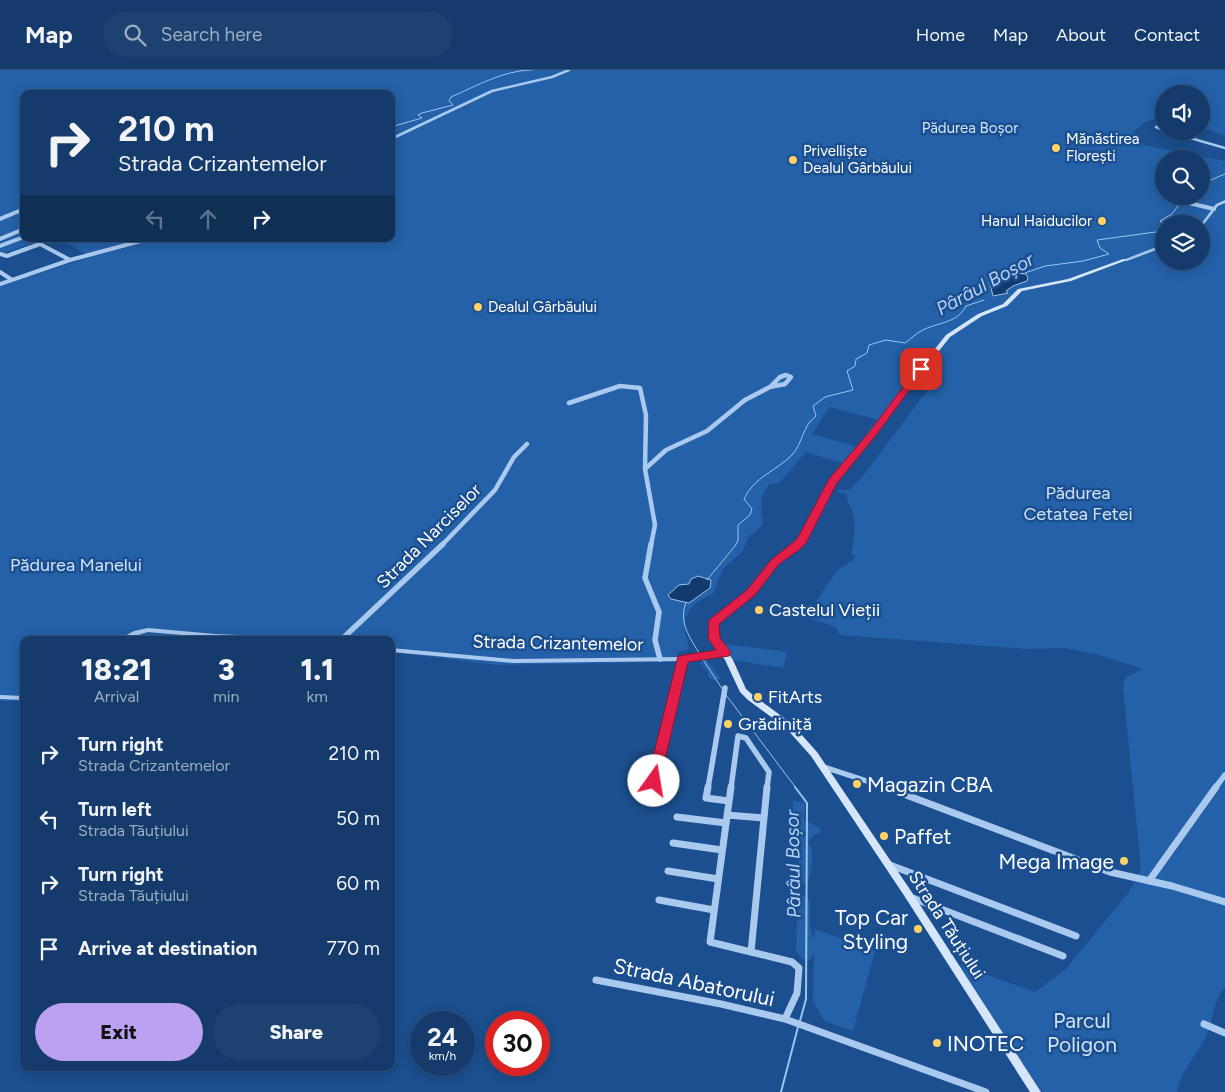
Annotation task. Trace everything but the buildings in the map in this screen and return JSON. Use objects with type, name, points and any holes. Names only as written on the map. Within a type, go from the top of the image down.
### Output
[{"type":"main road","name":"Strada Tăuțiului","points":[[1036,1092],[910,897],[823,767],[796,732],[746,694],[714,638],[713,622],[751,592],[775,562],[795,548],[802,540],[832,482],[948,336],[980,315],[1005,305],[1020,290],[1070,280],[1125,260]]},
{"type":"street","points":[[395,137],[492,91],[569,70]]},
{"type":"street","points":[[1197,140],[1225,148]]},
{"type":"street","points":[[1210,215],[1214,209],[1225,201]]},
{"type":"street","points":[[1197,205],[1214,209]]},
{"type":"street","points":[[0,219],[20,211]]},
{"type":"street","points":[[0,239],[20,231]]},
{"type":"street","points":[[0,246],[20,238]]},
{"type":"street","points":[[0,284],[70,260],[137,242]]},
{"type":"street","points":[[3,256],[38,244],[56,250],[70,260]]},
{"type":"street","name":"Strada Tăuțiului","points":[[1125,260],[1155,248]]},
{"type":"street","points":[[0,272],[12,280]]},
{"type":"street","points":[[569,403],[620,386],[640,388],[646,415],[644,430],[647,449],[645,469],[655,525],[645,578],[659,612],[654,640],[660,658]]},
{"type":"street","points":[[645,469],[666,450],[707,431],[745,400],[770,388]]},
{"type":"street","name":"Strada Narciselor","points":[[345,636],[425,562],[494,490],[514,457],[527,444]]},
{"type":"street","points":[[130,636],[148,630],[215,636]]},
{"type":"street","name":"Strada Crizantemelor","points":[[395,650],[514,661],[683,659],[723,655]]},
{"type":"street","points":[[654,781],[683,659]]},
{"type":"street","points":[[725,688],[706,798],[729,802]]},
{"type":"street","points":[[0,697],[20,698]]},
{"type":"street","name":"Strada Abatorului","points":[[751,952],[768,772],[746,738],[738,736],[710,942],[751,952],[792,962],[798,968],[797,993],[789,1021]]},
{"type":"street","points":[[823,767],[864,779],[1110,872],[1225,902]]},
{"type":"street","points":[[1148,882],[1225,775]]},
{"type":"street","points":[[727,815],[764,818]]},
{"type":"street","points":[[678,817],[726,823]]},
{"type":"street","points":[[673,843],[722,850]]},
{"type":"street","points":[[887,864],[1076,936]]},
{"type":"street","points":[[668,872],[718,879]]},
{"type":"street","points":[[910,897],[1063,956]]},
{"type":"street","points":[[659,900],[714,910]]},
{"type":"street","name":"Strada Abatorului","points":[[596,980],[721,1004],[808,1026],[986,1092]]},
{"type":"street","points":[[1204,1024],[1225,1034]]},
{"type":"green space","points":[[0,70],[1225,70],[1225,136],[1210,130],[1210,85],[1155,85],[1155,119],[1145,122],[1133,132],[1140,136],[1135,141],[1143,145],[1169,150],[1155,150],[1155,205],[1210,205],[1210,158],[1225,161],[1225,988],[1218,997],[1208,1032],[1186,1068],[1177,1092],[1042,1092],[1001,1032],[960,965],[1035,992],[1065,970],[1129,892],[1141,869],[1123,687],[1125,678],[1143,669],[1095,654],[1064,648],[1027,649],[840,635],[836,627],[809,618],[810,613],[834,575],[856,557],[851,554],[854,536],[853,514],[847,494],[837,492],[837,490],[849,490],[863,476],[929,388],[928,383],[911,379],[878,420],[830,407],[812,434],[852,445],[858,449],[845,464],[806,452],[779,483],[769,484],[762,498],[763,519],[760,527],[749,536],[742,552],[723,569],[713,594],[702,599],[692,607],[686,617],[685,630],[689,650],[678,652],[676,662],[498,665],[395,652],[395,636],[20,636],[20,701],[0,701],[0,286],[90,257],[66,242],[395,242],[395,90],[20,90],[20,242],[38,242],[0,254]]},
{"type":"green space","points":[[726,644],[787,652],[783,668],[733,660],[724,646]]},
{"type":"green space","points":[[706,659],[721,679],[713,680],[708,676],[708,672],[699,663]]},
{"type":"green space","points":[[793,801],[805,803],[804,820],[820,828],[820,833],[814,835],[808,842],[812,851],[812,866],[808,881],[803,884],[798,878],[801,873],[797,855],[801,846],[797,828],[792,827]]},
{"type":"green space","points":[[798,894],[804,895],[810,901],[810,926],[814,941],[815,929],[875,951],[853,1031],[824,1021],[813,1001],[814,954],[810,960],[802,959],[796,951]]},
{"type":"shaded area","points":[[1023,273],[1028,278],[1027,281],[1013,286],[1006,291],[1008,293],[993,296],[988,275]]},
{"type":"shaded area","points":[[698,576],[711,580],[710,588],[689,603],[671,599],[668,595],[679,585],[689,584],[691,579]]},
{"type":"waterway","points":[[395,126],[422,118],[418,115],[422,113],[453,105],[449,101],[451,97],[491,79],[511,73],[532,70]]},
{"type":"waterway","name":"Pârâul Boșor","points":[[1210,180],[1225,174]]},
{"type":"waterway","name":"Pârâul Boșor","points":[[1170,215],[1178,205]]},
{"type":"waterway","name":"Pârâul Boșor","points":[[1022,274],[1045,266],[1083,261],[1109,254],[1100,248],[1097,240],[1155,232]]},
{"type":"waterway","points":[[11,253],[42,242]]},
{"type":"waterway","name":"Pârâul Boșor","points":[[707,580],[735,546],[738,541],[738,525],[750,515],[752,509],[744,499],[748,491],[759,480],[786,461],[796,450],[808,425],[816,416],[813,406],[825,397],[853,390],[847,371],[855,366],[856,359],[867,353],[869,345],[886,340],[905,343],[921,331],[957,316],[966,306],[984,300]]},
{"type":"waterway","name":"Pârâul Boșor","points":[[686,603],[683,616],[684,623],[689,636],[700,654]]},
{"type":"waterway","name":"Pârâul Boșor","points":[[702,658],[723,690]]},
{"type":"waterway","name":"Pârâul Boșor","points":[[726,695],[796,788]]},
{"type":"waterway","name":"Pârâul Boșor","points":[[795,787],[807,803],[806,999],[800,1021]]},
{"type":"waterway","name":"Pârâul Boșor","points":[[781,1092],[798,1027]]},
{"type":"place","name":"Mănăstirea Florești","points":[[1056,148]]},
{"type":"place","name":"Privelliște Dealul Gârbăului","points":[[793,160]]},
{"type":"place","name":"Hanul Haiducilor","points":[[1102,221]]},
{"type":"place","name":"Dealul Gârbăului","points":[[478,307]]},
{"type":"place","name":"Castelul Vieții","points":[[759,610]]},
{"type":"place","name":"FitArts","points":[[758,697]]},
{"type":"place","name":"Grădiniță","points":[[728,724]]},
{"type":"place","name":"Magazin CBA","points":[[857,784]]},
{"type":"place","name":"Paffet","points":[[884,836]]},
{"type":"place","name":"Mega Image","points":[[1124,861]]},
{"type":"place","name":"Top Car Styling","points":[[918,929]]},
{"type":"place","name":"INOTEC","points":[[937,1043]]},
{"type":"route","points":[[654,781],[683,659],[725,653],[712,634],[713,622],[751,592],[766,571],[802,540],[832,482],[900,399],[921,369]]},
{"type":"park label","name":"Pădurea Boșor","points":[[970,128]]},
{"type":"park label","name":"Pădurea Cetatea Fetei","points":[[1078,503]]},
{"type":"park label","name":"Pădurea Manelui","points":[[76,565]]},
{"type":"park label","name":"Parcul Poligon","points":[[1082,1032]]}]
